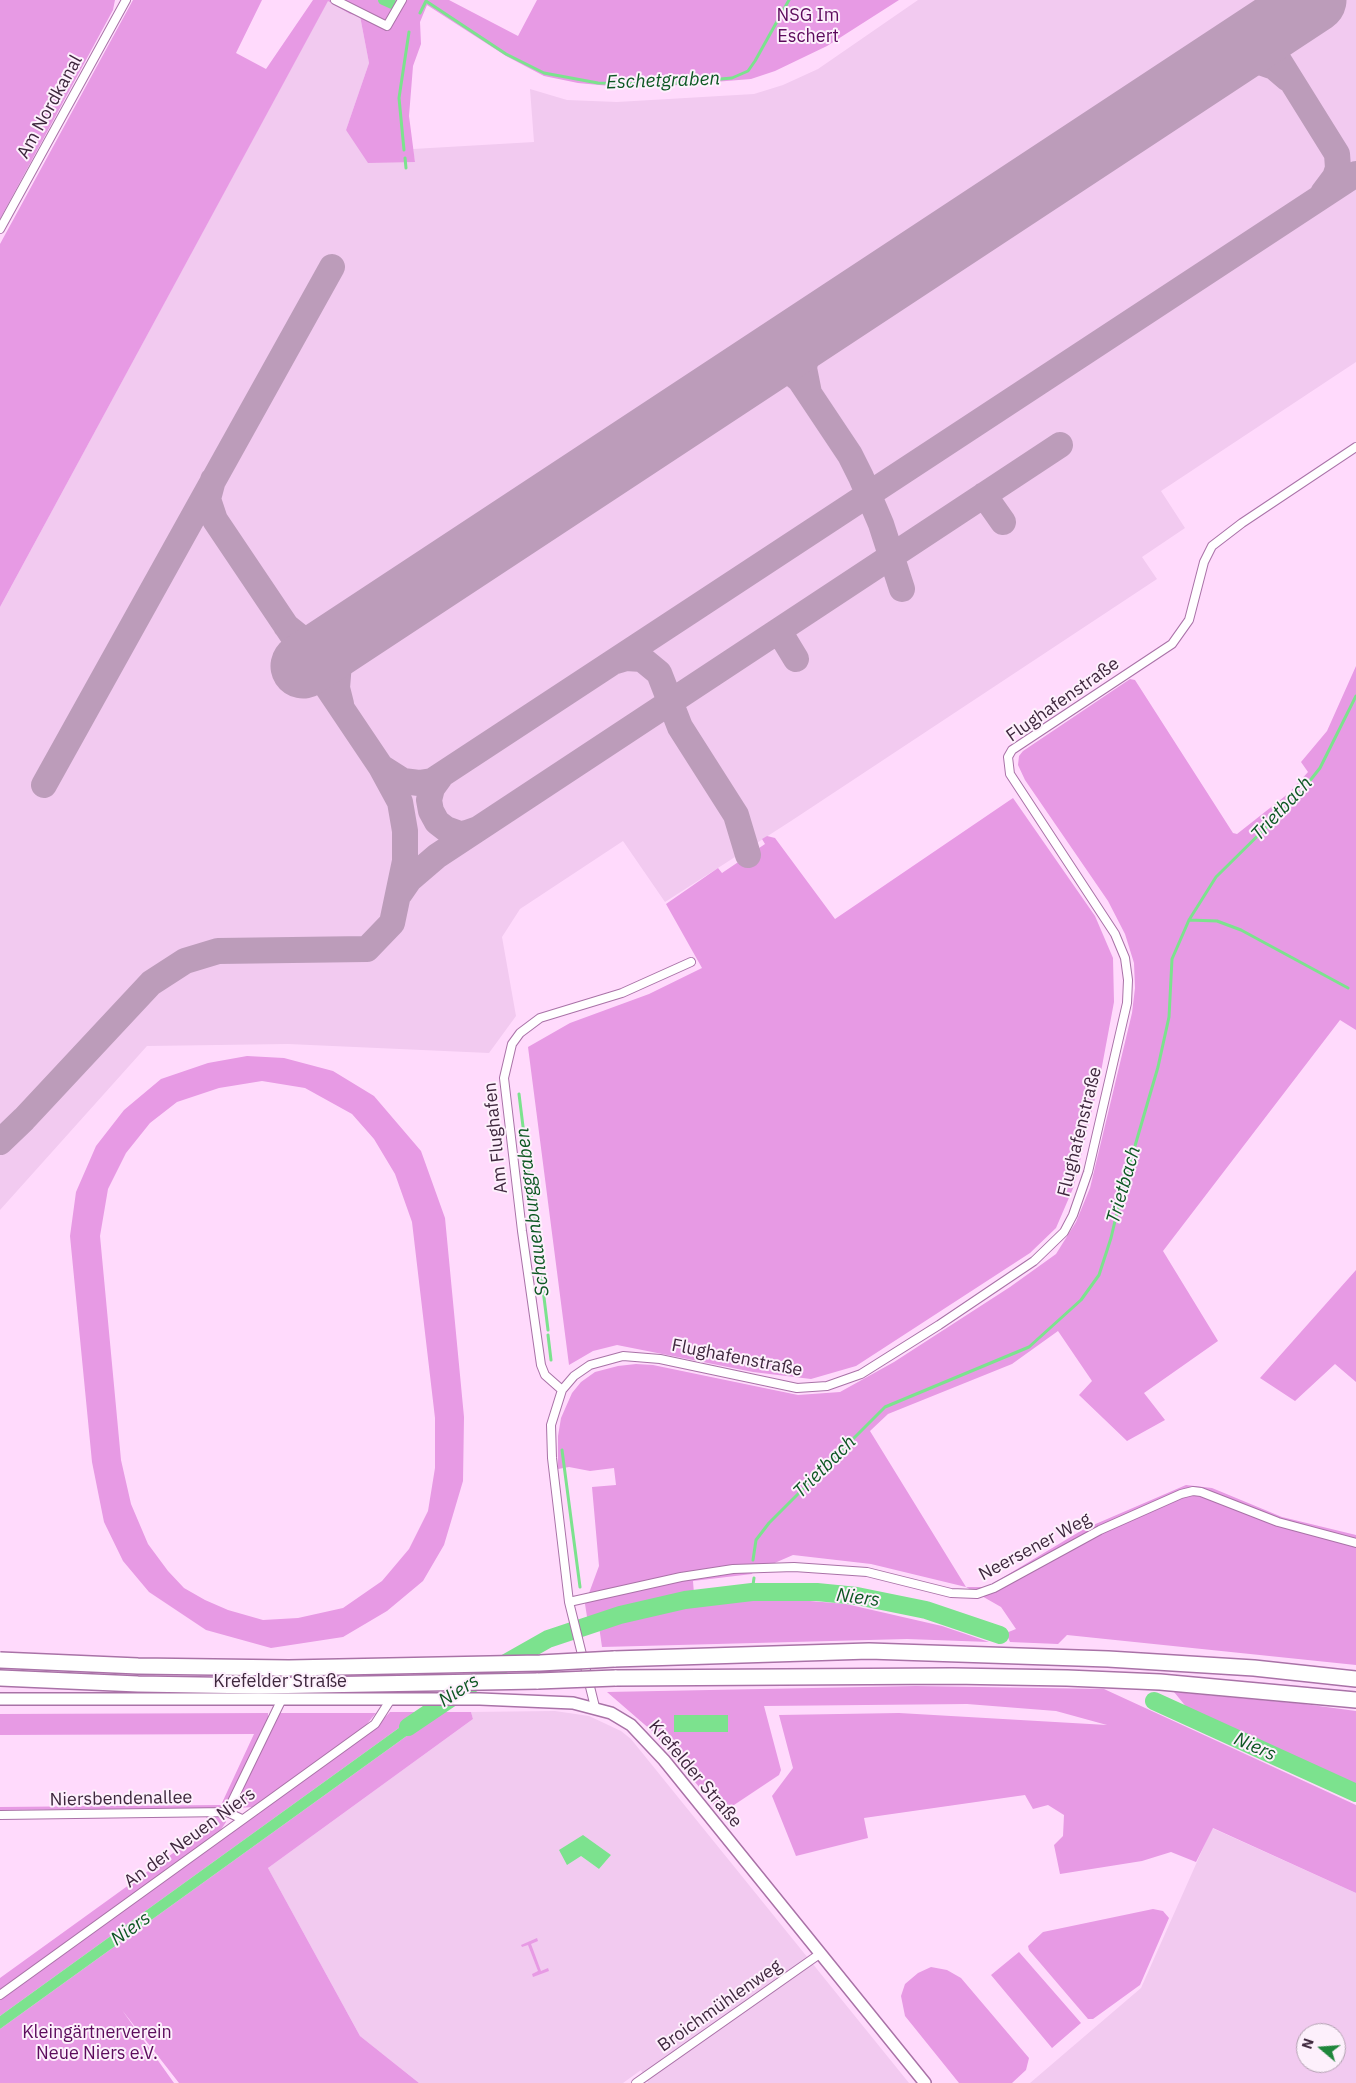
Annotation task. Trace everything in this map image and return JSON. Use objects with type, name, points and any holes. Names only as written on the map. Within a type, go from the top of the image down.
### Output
[{"type":"highway","points":[[0,1660],[112,1666],[289,1668],[540,1663],[869,1651],[1108,1659],[1254,1668],[1356,1679]]},
{"type":"highway","points":[[0,1678],[122,1684],[252,1686],[423,1684],[615,1678],[952,1676],[1160,1682],[1356,1700]]},
{"type":"street","name":"Am Nordkanal","points":[[0,229],[126,0]]},
{"type":"street","points":[[335,0],[387,26],[402,0]]},
{"type":"street","name":"Flughafenstraße","points":[[595,1707],[582,1648],[569,1602],[552,1458],[551,1425],[562,1390],[574,1376],[590,1365],[623,1356],[660,1359],[798,1388],[827,1386],[861,1374],[939,1325],[1034,1261],[1064,1232],[1073,1215],[1088,1172],[1127,1003],[1128,980],[1125,958],[1116,934],[1010,774],[1008,757],[1012,750],[1172,644],[1189,620],[1204,562],[1212,546],[1242,523],[1356,447]]},
{"type":"street","name":"Am Flughafen","points":[[562,1390],[546,1375],[541,1365],[522,1231],[504,1078],[512,1044],[520,1032],[540,1018],[622,993],[691,962]]},
{"type":"street","name":"Neersener Weg","points":[[569,1602],[698,1574],[732,1569],[794,1567],[867,1572],[951,1593],[977,1594],[994,1588],[1100,1530],[1181,1494],[1193,1491],[1201,1492],[1278,1522],[1356,1543]]},
{"type":"street","name":"Krefelder Straße","points":[[0,1699],[474,1699],[558,1701],[595,1707],[618,1716],[648,1740],[925,2083]]},
{"type":"street","name":"An der Neuen Niers","points":[[0,1995],[375,1724],[392,1699]]},
{"type":"street","points":[[227,1812],[281,1700]]},
{"type":"street","name":"Niersbendenallee","points":[[0,1815],[227,1812],[242,1819]]},
{"type":"street","name":"Broichmühlenweg","points":[[636,2083],[821,1953]]},
{"type":"shaded area","points":[[328,0],[350,14],[360,16],[369,63],[346,130],[415,162],[413,149],[534,142],[530,89],[567,100],[617,102],[754,94],[783,85],[818,69],[918,0],[1356,0],[1356,362],[1161,491],[1185,528],[1142,557],[1157,579],[791,821],[665,902],[623,841],[520,909],[502,937],[516,1016],[489,1053],[288,1044],[147,1046],[0,1210],[0,607]]},
{"type":"shaded area","points":[[555,1711],[589,1716],[621,1731],[631,1739],[909,2083],[648,2083],[641,2070],[623,2083],[419,2083],[360,2036],[268,1868],[473,1719],[471,1712]],"holes":[[[611,1855],[599,1869],[581,1856]]]},
{"type":"shaded area","points":[[1212,1828],[1356,1893],[1356,2083],[1030,2083],[1141,1988]]},
{"type":"green space","points":[[0,0],[115,0],[113,10],[0,219]]},
{"type":"green space","name":"NSG Im Eschert","points":[[133,0],[262,0],[236,53],[266,69],[313,0],[396,0],[395,3],[402,7],[406,0],[449,0],[518,36],[537,0],[899,0],[827,46],[775,71],[751,79],[665,86],[610,86],[578,83],[544,76],[506,56],[427,5],[420,22],[421,44],[413,66],[409,116],[415,162],[368,163],[346,130],[369,63],[360,16],[350,14],[328,1],[0,607],[0,244]]},
{"type":"green space","points":[[1356,666],[1356,1030],[1340,1020],[1163,1251],[1218,1341],[1144,1393],[1165,1420],[1127,1441],[1079,1395],[1092,1381],[1058,1331],[1012,1364],[888,1414],[870,1431],[966,1587],[871,1564],[793,1555],[770,1565],[757,1565],[752,1574],[693,1581],[694,1594],[588,1623],[585,1604],[599,1566],[592,1487],[616,1485],[614,1468],[590,1471],[569,1467],[558,1469],[558,1436],[561,1418],[572,1393],[581,1382],[595,1372],[636,1364],[653,1365],[798,1395],[840,1392],[894,1362],[1010,1287],[1056,1254],[1076,1222],[1090,1188],[1132,1013],[1135,988],[1134,963],[1125,934],[1108,901],[1025,780],[1018,765],[1019,756],[1023,751],[1130,679],[1135,680],[1233,833],[1237,834],[1289,793],[1308,772],[1301,762],[1327,731]]},
{"type":"green space","points":[[1013,798],[1095,916],[1113,958],[1114,1002],[1100,1077],[1074,1186],[1056,1228],[1030,1253],[856,1366],[811,1379],[753,1372],[617,1345],[593,1351],[569,1365],[528,1047],[570,1023],[649,994],[702,968],[666,904],[718,868],[722,873],[765,844],[762,839],[767,836],[775,838],[835,919]]},
{"type":"green space","points":[[247,1056],[284,1058],[333,1071],[374,1096],[421,1151],[445,1218],[464,1417],[463,1481],[444,1545],[423,1581],[387,1611],[343,1637],[271,1648],[206,1630],[149,1592],[123,1561],[104,1522],[92,1462],[70,1236],[76,1192],[96,1146],[124,1110],[161,1079],[208,1063]],"holes":[[[262,1081],[305,1088],[352,1114],[374,1139],[395,1174],[412,1222],[435,1418],[435,1468],[428,1511],[409,1549],[382,1581],[343,1608],[298,1618],[263,1620],[228,1610],[184,1588],[168,1571],[148,1544],[131,1504],[121,1460],[100,1236],[108,1189],[126,1153],[150,1123],[177,1102],[219,1088]]]},
{"type":"green space","points":[[1356,1270],[1356,1382],[1335,1364],[1295,1401],[1260,1378]]},
{"type":"green space","points":[[1186,1485],[1212,1488],[1282,1517],[1356,1535],[1356,1665],[1067,1635],[1058,1644],[1010,1642],[1006,1633],[1016,1629],[1001,1607],[966,1587],[987,1587],[1084,1529]]},
{"type":"green space","points":[[749,1600],[798,1600],[846,1604],[942,1626],[989,1642],[907,1639],[602,1647],[599,1626],[627,1617],[687,1606]]},
{"type":"green space","points":[[916,1686],[1104,1689],[1356,1805],[1356,1893],[1213,1828],[1196,1862],[1171,1852],[1142,1861],[1060,1874],[1054,1845],[1063,1836],[1064,1815],[1048,1805],[1033,1809],[1025,1795],[864,1818],[868,1838],[796,1856],[772,1796],[793,1768],[779,1715],[899,1713],[1107,1725],[1056,1711],[967,1704],[764,1706],[781,1770],[779,1775],[728,1809],[716,1807],[652,1731],[607,1692]],"holes":[[[674,1715],[728,1715],[728,1732],[675,1732]]]},
{"type":"green space","points":[[1174,1692],[1304,1704],[1356,1711],[1356,1788],[1258,1745],[1188,1709]]},
{"type":"green space","points":[[390,1712],[421,1712],[0,2016],[0,1999],[377,1726]]},
{"type":"green space","name":"Kleingärtnerverein Neue Niers e.V.","points":[[440,1712],[471,1712],[473,1719],[268,1868],[360,2036],[419,2083],[179,2083],[122,2010],[174,2083],[0,2083],[0,2029]]},
{"type":"green space","points":[[268,1713],[268,1718],[226,1805],[220,1808],[0,1810],[0,1807],[221,1805],[254,1734],[0,1735],[0,1714]]},
{"type":"green space","points":[[278,1713],[376,1713],[362,1730],[254,1807],[239,1808],[237,1805],[238,1799]]},
{"type":"green space","points":[[223,1816],[226,1822],[220,1831],[0,1990],[0,1978],[212,1825],[206,1817],[0,1818]]},
{"type":"green space","points":[[1153,1909],[1163,1911],[1169,1918],[1140,1985],[1093,2019],[1088,2019],[1029,1950],[1028,1946],[1043,1932]]},
{"type":"green space","points":[[537,1938],[538,1941],[531,1944],[541,1971],[548,1968],[549,1971],[533,1977],[532,1974],[538,1971],[528,1945],[522,1947],[521,1945]]},
{"type":"green space","points":[[1019,1952],[1081,2023],[1052,2048],[991,1975]]},
{"type":"green space","points":[[931,1967],[947,1970],[961,1978],[1029,2058],[1026,2070],[1012,2083],[959,2083],[905,2016],[901,1996],[905,1984],[918,1973]]},
{"type":"water","points":[[421,1712],[440,1712],[0,2029],[0,2016]]},
{"type":"water","points":[[674,1715],[728,1715],[728,1732],[674,1732]]},
{"type":"water","points":[[583,1835],[611,1855],[599,1869],[581,1856],[567,1865],[559,1850]]},
{"type":"waterway","points":[[383,0],[392,4]]},
{"type":"waterway","name":"Eschetgraben","points":[[426,1],[506,54],[544,73],[598,83],[664,84],[732,78],[748,71],[789,0]]},
{"type":"waterway","name":"Schauenburggraben","points":[[420,13],[426,1]]},
{"type":"waterway","name":"Schauenburggraben","points":[[404,150],[399,98],[409,32]]},
{"type":"waterway","name":"Schauenburggraben","points":[[405,158],[406,168]]},
{"type":"waterway","name":"Trietbach","points":[[753,1560],[756,1540],[769,1523],[885,1407],[1029,1347],[1081,1300],[1099,1275],[1158,1067],[1169,1017],[1172,959],[1189,920],[1216,877],[1297,797],[1320,768],[1356,696]]},
{"type":"waterway","points":[[1189,920],[1217,921],[1241,930],[1348,988]]},
{"type":"waterway","name":"Schauenburggraben","points":[[519,1094],[548,1330]]},
{"type":"waterway","name":"Schauenburggraben","points":[[548,1335],[551,1360]]},
{"type":"waterway","name":"Schauenburggraben","points":[[562,1450],[580,1587]]},
{"type":"waterway","name":"Trietbach","points":[[752,1592],[754,1578]]},
{"type":"waterway","name":"Niers","points":[[408,1727],[488,1673],[548,1639],[620,1615],[685,1600],[752,1592],[817,1592],[857,1596],[926,1610],[1000,1635]]},
{"type":"waterway","name":"Niers","points":[[1154,1701],[1356,1793]]},
{"type":"taxiway","points":[[1292,14],[1277,36],[1276,56],[1337,154],[1338,168],[1335,177],[1323,193]]},
{"type":"taxiway","points":[[1208,70],[1231,61],[1254,60],[1274,67],[1288,79]]},
{"type":"taxiway","points":[[213,480],[208,499],[215,520],[381,767],[403,781],[419,783],[432,781],[1356,174]]},
{"type":"taxiway","points":[[44,785],[332,267]]},
{"type":"taxiway","points":[[809,393],[804,368],[807,352],[814,337],[834,316]]},
{"type":"taxiway","points":[[751,371],[775,367],[789,371],[800,380],[850,455],[861,477],[881,524],[902,589]]},
{"type":"taxiway","points":[[400,893],[409,880],[437,856],[1060,445]]},
{"type":"taxiway","points":[[984,495],[1003,522]]},
{"type":"taxiway","points":[[286,626],[301,638],[314,641],[357,631]]},
{"type":"taxiway","points":[[341,704],[337,688],[339,663],[357,631]]},
{"type":"taxiway","points":[[779,631],[796,659]]},
{"type":"taxiway","points":[[616,661],[626,658],[642,659],[659,673],[680,727],[736,815],[748,855]]},
{"type":"taxiway","points":[[0,1142],[24,1119],[151,983],[185,961],[218,951],[367,949],[392,923],[405,861],[405,831],[400,802],[381,767]]},
{"type":"taxiway","points":[[440,777],[432,788],[429,800],[431,811],[437,822],[446,829],[457,833],[464,834],[478,829]]},
{"type":"runway","points":[[303,666],[1314,0]]}]
